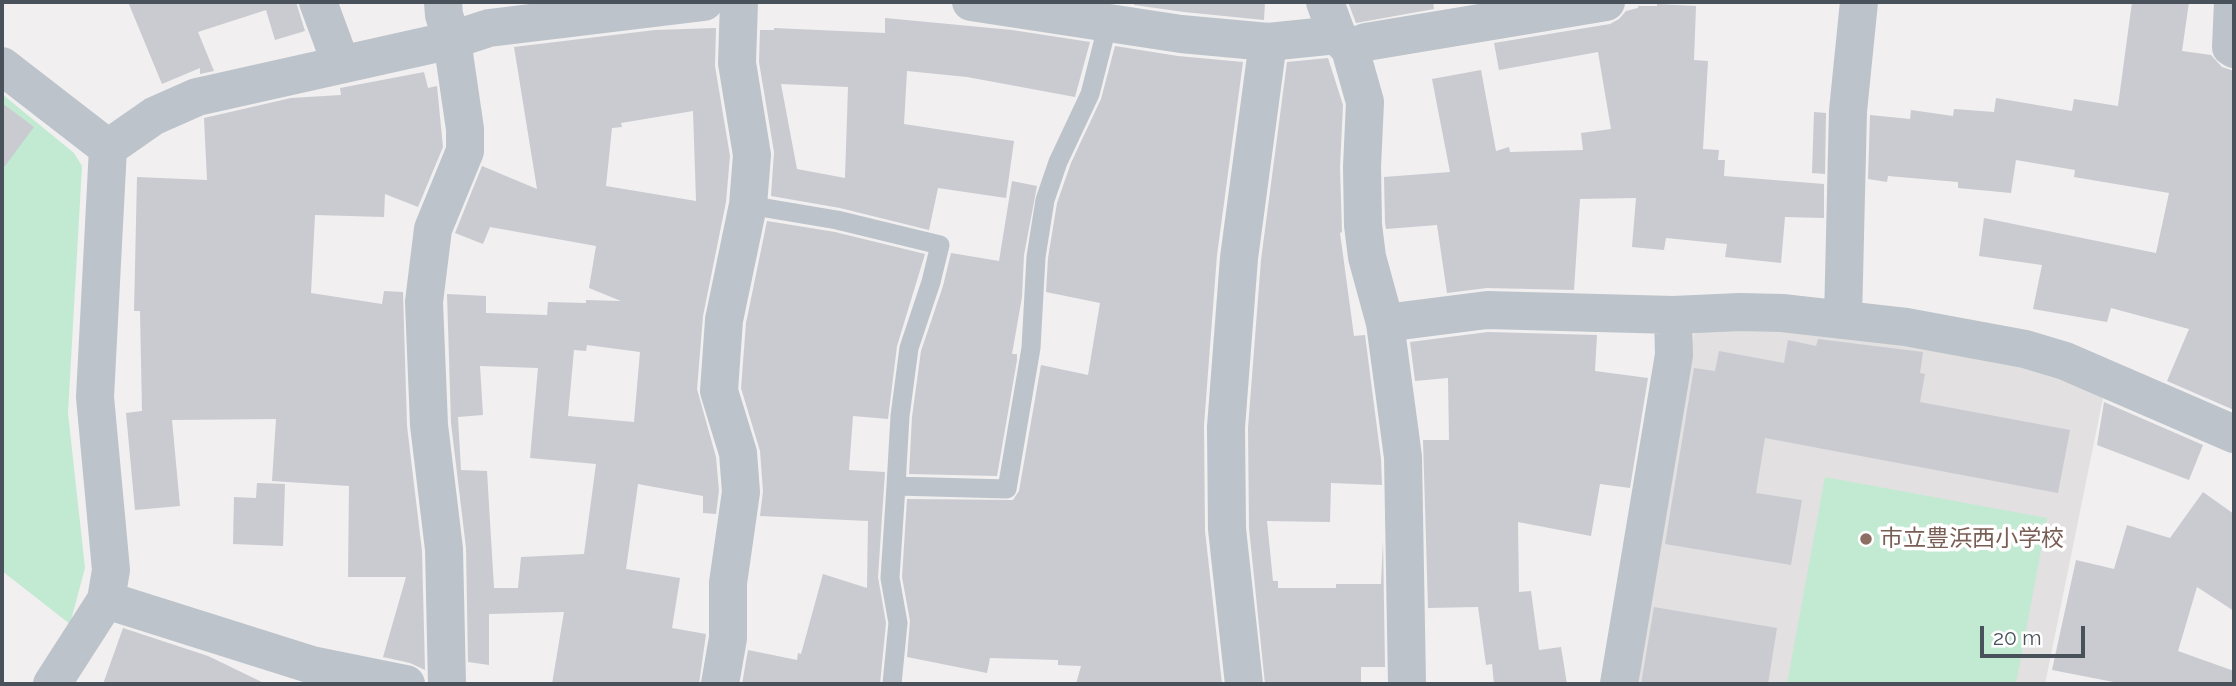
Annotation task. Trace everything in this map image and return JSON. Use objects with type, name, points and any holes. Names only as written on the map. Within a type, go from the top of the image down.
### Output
[{"type":"street","points":[[318,2],[341,64]]},
{"type":"street","points":[[443,2],[452,40],[465,130],[465,151],[433,229],[424,302],[429,425],[444,550],[447,684]]},
{"type":"street","points":[[108,148],[154,116],[197,97],[452,40],[489,28],[704,2]]},
{"type":"street","points":[[720,684],[728,638],[728,583],[741,492],[738,453],[719,391],[724,320],[748,205],[752,155],[737,63],[739,2]]},
{"type":"street","points":[[971,2],[1181,34],[1268,42],[1338,29],[1366,42],[1606,2]]},
{"type":"street","points":[[1843,319],[1848,111],[1860,2]]},
{"type":"street","points":[[2233,2],[2231,47],[2234,49]]},
{"type":"street","points":[[1338,29],[1365,102],[1363,225],[1367,257],[1385,323],[1405,480],[1407,684]]},
{"type":"street","points":[[1244,684],[1227,529],[1226,427],[1239,258],[1268,42]]},
{"type":"street","points":[[2,66],[108,148]]},
{"type":"street","points":[[52,684],[106,600],[111,570],[94,397],[108,148]]},
{"type":"street","points":[[1385,323],[1487,310],[1673,315],[1740,312],[1843,319],[1955,335],[2039,353],[2065,361],[2234,435]]},
{"type":"street","points":[[1619,684],[1674,355],[1673,315]]},
{"type":"street","points":[[106,600],[312,665],[406,684]]},
{"type":"lane","points":[[896,486],[1007,489],[1031,348],[1037,257],[1045,200],[1058,162],[1090,94],[1108,23]]},
{"type":"lane","points":[[748,205],[837,219],[940,245],[909,348],[900,416],[891,578],[898,623],[892,684]]},
{"type":"shaded area","name":"市立豊浜西小学校","points":[[1833,326],[1993,357],[2104,393],[2045,684],[1631,684],[1695,328]]},
{"type":"green space","points":[[2,94],[74,153],[82,166],[68,413],[85,568],[70,624],[2,571]]},
{"type":"green space","points":[[1825,477],[2047,518],[2016,684],[1787,684]]},
{"type":"building","points":[[128,2],[296,2],[305,31],[275,40],[266,10],[198,32],[214,71],[200,74],[200,68],[162,84]]},
{"type":"building","points":[[1135,2],[1265,2],[1264,20],[1134,5]]},
{"type":"building","points":[[1348,2],[1433,2],[1434,9],[1356,23]]},
{"type":"building","points":[[2132,2],[2189,2],[2182,51],[2211,55],[2222,67],[2234,71],[2234,410],[2167,381],[2189,329],[2111,308],[2107,322],[2033,309],[2042,265],[1979,256],[1984,218],[2156,253],[2169,193],[2074,177],[2075,170],[2016,160],[2011,193],[1958,188],[1958,182],[1888,176],[1887,182],[1868,179],[1870,115],[1910,119],[1911,110],[1953,116],[1954,109],[1994,112],[1996,98],[2072,111],[2074,99],[2118,106]]},
{"type":"building","points":[[1638,6],[1696,6],[1694,60],[1708,61],[1703,149],[1719,150],[1718,160],[1725,160],[1724,176],[1824,184],[1824,218],[1785,217],[1781,263],[1725,257],[1727,244],[1666,238],[1664,250],[1632,247],[1636,198],[1580,199],[1574,290],[1487,288],[1447,293],[1437,225],[1386,229],[1385,223],[1384,177],[1450,172],[1432,79],[1481,70],[1496,151],[1509,147],[1510,152],[1583,150],[1581,133],[1611,129],[1598,52],[1499,70],[1494,43],[1610,24],[1626,11]]},
{"type":"building","points":[[885,18],[1012,30],[1090,42],[1075,97],[967,77],[907,71],[904,124],[1014,141],[1006,198],[938,188],[929,230],[840,208],[771,196],[774,152],[759,62],[760,30],[774,28],[885,33]],"holes":[[[781,84],[848,87],[845,178],[797,169]]]},
{"type":"building","points":[[716,28],[715,66],[730,156],[726,202],[703,316],[697,389],[716,457],[719,491],[716,514],[703,513],[703,496],[638,484],[626,569],[680,578],[672,628],[706,634],[699,684],[552,684],[564,612],[489,614],[489,665],[468,662],[466,548],[451,423],[447,294],[486,296],[486,313],[547,315],[548,302],[621,301],[589,288],[596,246],[490,227],[483,244],[455,233],[482,166],[537,189],[514,47],[655,30]],"holes":[[[693,111],[696,201],[606,186],[612,128],[622,127],[621,123]],[[587,345],[640,352],[634,422],[568,416],[574,350],[586,351]],[[480,366],[538,368],[530,458],[596,464],[584,554],[521,557],[518,588],[494,588],[487,471],[461,470],[458,417],[483,415]]]},
{"type":"building","points":[[1115,46],[1178,56],[1243,62],[1217,255],[1204,425],[1205,531],[1222,684],[1076,684],[1081,666],[1058,665],[1058,660],[990,658],[987,673],[907,657],[910,621],[902,577],[907,499],[1013,500],[1019,491],[1041,365],[1088,375],[1100,303],[1046,292],[1048,258],[1057,203],[1071,163],[1101,99]]},
{"type":"building","points":[[1328,58],[1343,105],[1340,233],[1354,336],[1365,335],[1382,485],[1331,483],[1330,522],[1267,521],[1273,581],[1278,581],[1278,588],[1336,588],[1336,584],[1381,584],[1383,541],[1385,667],[1361,667],[1361,684],[1265,684],[1249,528],[1248,428],[1261,260],[1287,62]]},
{"type":"building","points":[[424,72],[428,88],[437,86],[443,147],[418,207],[385,194],[384,217],[315,215],[311,293],[382,304],[384,291],[403,292],[407,426],[422,551],[425,670],[410,663],[383,657],[406,577],[348,577],[349,486],[272,481],[276,419],[172,420],[180,506],[135,510],[126,413],[142,411],[140,311],[134,311],[137,177],[207,180],[204,118],[291,98],[341,95],[340,88]]},
{"type":"building","points":[[2,103],[34,127],[2,170]]},
{"type":"building","points":[[1814,112],[1826,113],[1825,174],[1812,173]]},
{"type":"building","points":[[1012,181],[1037,186],[1024,255],[1022,297],[1012,354],[1017,354],[1017,360],[997,476],[909,474],[912,417],[921,351],[951,253],[999,261]]},
{"type":"building","points":[[767,221],[835,232],[925,254],[897,346],[888,419],[853,416],[849,470],[885,472],[878,577],[886,623],[880,684],[742,684],[748,650],[797,660],[823,574],[867,588],[868,521],[760,516],[763,491],[760,451],[741,388],[746,323]]},
{"type":"building","points":[[1488,332],[1597,335],[1595,371],[1648,378],[1630,488],[1600,484],[1591,536],[1518,522],[1519,592],[1531,591],[1539,650],[1561,647],[1567,684],[1494,684],[1492,664],[1486,665],[1478,607],[1428,608],[1423,440],[1449,440],[1448,378],[1415,381],[1410,342]]},
{"type":"building","points":[[1818,339],[1923,352],[1920,373],[1925,374],[1920,402],[2070,430],[2058,493],[1765,438],[1756,493],[1802,500],[1791,565],[1665,544],[1694,368],[1715,371],[1719,351],[1784,363],[1788,340],[1816,346]]},
{"type":"building","points":[[2104,402],[2203,445],[2189,480],[2097,445]]},
{"type":"building","points":[[257,483],[285,484],[283,546],[233,544],[234,497],[256,498]]},
{"type":"building","points":[[2203,492],[2234,514],[2234,611],[2197,587],[2178,651],[2234,671],[2234,684],[2124,684],[2052,670],[2076,560],[2114,569],[2127,525],[2170,538]]},
{"type":"building","points":[[1654,607],[1777,628],[1768,684],[1641,684]]},
{"type":"building","points":[[123,628],[208,656],[266,684],[103,684]]},
{"type":"place","name":"市立豊浜西小学校","points":[[1866,539]]}]
